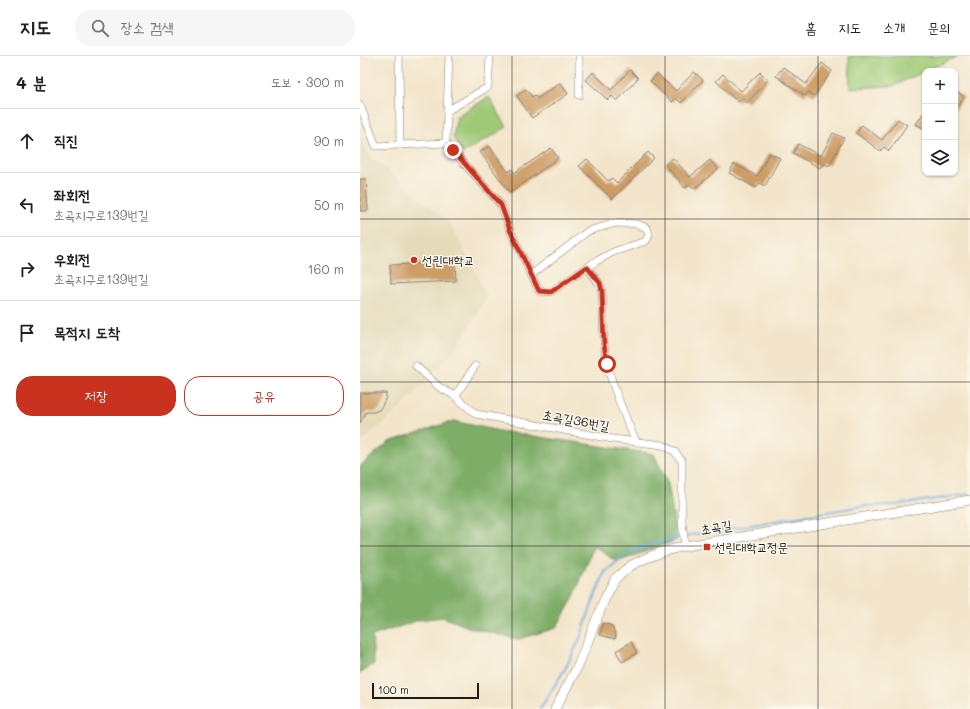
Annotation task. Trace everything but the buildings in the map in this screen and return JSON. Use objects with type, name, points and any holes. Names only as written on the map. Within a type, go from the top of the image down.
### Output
[{"type":"street","points":[[399,56],[400,145]]},
{"type":"street","points":[[449,56],[446,143],[501,205],[510,230],[531,275],[539,291],[551,292],[587,267],[613,252],[646,241],[649,235],[647,228],[637,224],[616,223],[588,231],[531,275]]},
{"type":"street","points":[[447,111],[488,87],[490,56]]},
{"type":"street","points":[[579,56],[579,95]]},
{"type":"street","points":[[360,106],[376,146],[446,143]]},
{"type":"street","points":[[587,267],[600,283],[602,291],[604,344],[607,364],[625,419],[636,442]]},
{"type":"street","name":"초곡길36번길","points":[[416,366],[439,387],[455,396],[476,414],[613,439],[663,445],[675,452],[682,461],[682,522],[684,542]]},
{"type":"street","points":[[455,396],[475,366]]},
{"type":"street","name":"초곡길","points":[[555,709],[578,666],[615,579],[630,566],[644,558],[684,542],[970,500]]},
{"type":"shaded area","name":"선린대학교","points":[[360,137],[368,154],[451,224],[487,296],[457,347],[404,405],[360,443]]},
{"type":"green space","points":[[849,56],[958,56],[932,68],[922,68],[922,73],[893,86],[850,88]]},
{"type":"green space","points":[[489,97],[507,127],[463,153],[453,137],[457,116]]},
{"type":"green space","points":[[453,421],[499,431],[654,454],[668,483],[677,540],[617,562],[594,546],[573,599],[556,628],[518,639],[471,628],[443,617],[419,620],[372,636],[374,664],[360,674],[360,466],[389,442]]},
{"type":"waterway","points":[[686,536],[863,506],[895,505],[970,494]]},
{"type":"waterway","points":[[540,709],[565,669],[580,639],[605,572],[627,553],[658,542],[682,537]]},
{"type":"place","name":"선린대학교","points":[[414,260]]},
{"type":"place","name":"선린대학교정문","points":[[707,547]]},
{"type":"route","points":[[453,150],[479,182],[501,205],[510,230],[539,291],[551,292],[587,267],[600,283],[602,291],[604,344],[607,364]]}]
